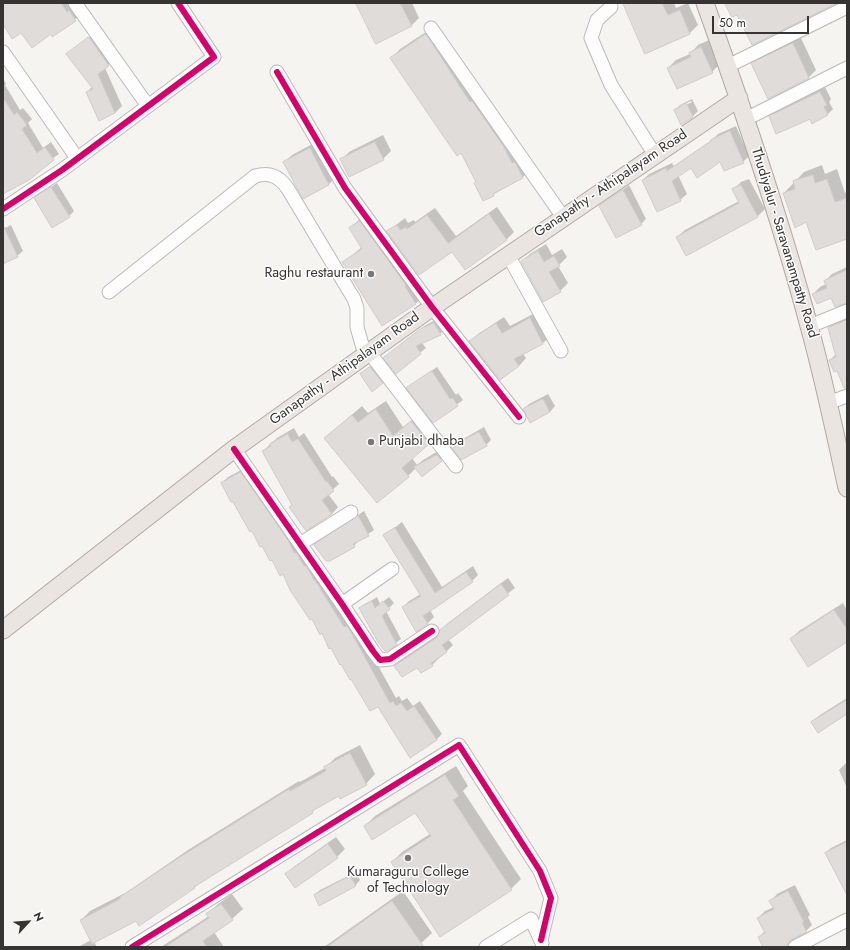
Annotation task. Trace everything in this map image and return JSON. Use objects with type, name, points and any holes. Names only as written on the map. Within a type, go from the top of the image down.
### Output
[{"type":"main road","name":"Thudiyalur - Saravanampatty Road","points":[[705,3],[746,119],[810,326],[846,483]]},
{"type":"main road","name":"Ganapathy - Athipalayam Road","points":[[3,630],[234,449],[432,307],[739,98]]},
{"type":"street","points":[[74,3],[148,106]]},
{"type":"street","points":[[3,209],[77,158],[214,57],[178,3]]},
{"type":"street","points":[[611,7],[596,20],[591,38],[611,85],[655,155]]},
{"type":"street","points":[[728,66],[847,7]]},
{"type":"street","points":[[431,28],[563,217]]},
{"type":"street","points":[[3,52],[77,158]]},
{"type":"street","points":[[746,119],[847,68]]},
{"type":"street","points":[[277,72],[345,188],[432,307],[519,417]]},
{"type":"street","points":[[110,292],[255,176],[264,173],[282,181],[354,299],[357,308],[357,327],[367,353],[456,466]]},
{"type":"street","points":[[508,255],[561,351]]},
{"type":"street","points":[[810,326],[847,311]]},
{"type":"street","points":[[828,403],[847,396]]},
{"type":"street","points":[[234,449],[380,660],[390,659],[432,630]]},
{"type":"street","points":[[300,544],[351,512]]},
{"type":"street","points":[[342,604],[392,569]]},
{"type":"street","points":[[132,947],[459,745],[540,871],[551,898],[543,944]]},
{"type":"street","points":[[486,947],[531,919],[547,916]]},
{"type":"street","points":[[531,919],[543,944]]},
{"type":"street","points":[[795,947],[847,920]]},
{"type":"building","points":[[3,3],[61,3],[67,12],[69,10],[76,21],[52,37],[51,34],[32,48],[21,33],[12,39],[3,24]]},
{"type":"building","points":[[356,3],[400,3],[412,26],[376,44]]},
{"type":"building","points":[[623,3],[662,3],[668,15],[680,10],[690,34],[645,54]]},
{"type":"building","points":[[725,3],[837,3],[752,45],[737,15],[732,17]]},
{"type":"building","points":[[426,34],[470,102],[472,101],[504,147],[512,163],[514,162],[516,164],[523,178],[483,201],[474,183],[476,182],[461,153],[457,156],[390,58]]},
{"type":"building","points":[[89,37],[109,66],[98,74],[115,113],[99,121],[86,92],[93,89],[66,54]]},
{"type":"building","points":[[793,43],[809,78],[768,99],[751,63]]},
{"type":"building","points":[[701,47],[713,73],[677,89],[667,68],[691,57],[689,53]]},
{"type":"building","points":[[820,92],[827,105],[824,107],[828,115],[812,124],[810,119],[776,134],[769,116]]},
{"type":"building","points":[[3,97],[14,115],[17,112],[27,125],[22,129],[37,153],[45,147],[54,160],[29,180],[3,194]]},
{"type":"building","points":[[687,104],[693,117],[681,125],[674,110]]},
{"type":"building","points":[[730,131],[744,163],[724,171],[720,162],[697,178],[691,168],[672,181],[681,201],[657,212],[642,180],[666,168],[667,171],[711,140]]},
{"type":"building","points":[[375,142],[384,160],[349,177],[340,159]]},
{"type":"building","points":[[310,148],[329,185],[303,199],[283,162]]},
{"type":"building","points":[[813,175],[815,183],[827,179],[835,202],[847,198],[847,239],[816,250],[806,222],[795,228],[783,193],[795,189],[793,181]]},
{"type":"building","points":[[741,185],[758,217],[686,256],[676,237],[739,203],[732,189]]},
{"type":"building","points":[[51,187],[70,217],[52,228],[34,198]]},
{"type":"building","points":[[623,190],[642,225],[616,238],[599,206]]},
{"type":"building","points":[[489,214],[507,240],[465,270],[452,252],[419,275],[386,231],[397,225],[400,230],[406,227],[407,229],[427,215],[448,243]]},
{"type":"building","points":[[360,221],[406,285],[405,286],[416,304],[382,326],[342,262],[362,249],[349,228]]},
{"type":"building","points":[[3,225],[18,257],[3,264]]},
{"type":"building","points":[[538,251],[544,262],[554,256],[560,266],[549,272],[561,292],[543,302],[521,261]]},
{"type":"building","points":[[847,270],[847,303],[835,307],[831,298],[817,304],[812,294],[827,288],[824,281]]},
{"type":"building","points":[[530,318],[543,344],[514,359],[519,366],[500,380],[469,341],[496,323],[502,333]]},
{"type":"building","points":[[847,320],[847,388],[844,388],[837,371],[834,372],[829,360],[836,357],[828,328]]},
{"type":"building","points":[[434,323],[441,335],[416,346],[421,354],[396,374],[383,358],[420,329]]},
{"type":"building","points":[[370,367],[383,383],[372,392],[360,374]]},
{"type":"building","points":[[432,371],[450,399],[453,398],[458,406],[433,423],[406,388]]},
{"type":"building","points":[[543,399],[550,412],[530,423],[523,409]]},
{"type":"building","points":[[376,409],[393,436],[411,421],[429,444],[402,468],[409,477],[377,503],[324,438],[352,415],[358,422]]},
{"type":"building","points":[[479,432],[487,446],[461,460],[451,447]]},
{"type":"building","points":[[288,434],[292,442],[298,439],[326,482],[327,481],[334,491],[322,500],[332,514],[306,531],[289,507],[292,505],[262,451],[271,446],[270,444]]},
{"type":"building","points":[[437,455],[442,461],[422,477],[414,467]]},
{"type":"building","points":[[241,472],[288,540],[294,553],[296,552],[304,566],[307,567],[344,627],[347,626],[351,632],[390,703],[393,701],[396,706],[401,703],[407,711],[414,706],[437,740],[410,758],[378,707],[370,711],[351,679],[350,680],[341,664],[340,665],[331,648],[329,649],[322,633],[320,635],[312,619],[310,620],[290,590],[283,574],[280,576],[272,560],[270,561],[262,546],[260,547],[252,531],[250,532],[233,502],[231,502],[221,483]]},
{"type":"building","points":[[358,515],[369,536],[353,544],[355,547],[330,561],[326,561],[314,545]]},
{"type":"building","points":[[395,528],[435,593],[466,572],[473,582],[423,616],[428,624],[416,632],[402,607],[421,596],[383,535]]},
{"type":"building","points":[[501,584],[509,595],[442,645],[447,652],[431,663],[433,666],[421,673],[417,668],[402,677],[394,666],[436,638],[440,630]]},
{"type":"building","points":[[372,601],[375,608],[383,601],[390,609],[382,616],[397,645],[387,651],[385,651],[378,642],[359,608]]},
{"type":"building","points":[[834,610],[847,629],[847,642],[808,667],[790,639]]},
{"type":"building","points":[[847,700],[847,714],[818,733],[811,722]]},
{"type":"building","points":[[350,753],[367,785],[340,799],[339,796],[312,811],[313,813],[194,887],[195,888],[139,926],[136,921],[92,944],[80,920],[120,899],[120,897],[177,859],[289,789],[290,791],[326,771],[324,767]]},
{"type":"building","points":[[445,775],[459,796],[453,800],[512,890],[440,937],[391,862],[431,836],[415,813],[372,840],[364,826]]},
{"type":"building","points":[[847,842],[847,895],[825,853]]},
{"type":"building","points":[[328,844],[338,858],[295,888],[285,874]]},
{"type":"building","points":[[350,876],[356,886],[319,906],[314,895]]},
{"type":"building","points":[[788,891],[804,922],[802,923],[807,932],[791,940],[787,947],[763,947],[758,937],[765,933],[757,918],[774,909],[769,901]]},
{"type":"building","points":[[392,901],[424,947],[327,947]]},
{"type":"building","points":[[221,904],[233,920],[203,941],[207,947],[165,947],[209,918],[206,914]]},
{"type":"cycle path","points":[[3,209],[62,170],[214,57],[178,3]]},
{"type":"cycle path","points":[[277,72],[345,188],[432,307],[519,417]]},
{"type":"cycle path","points":[[234,449],[380,660],[390,659],[432,631]]},
{"type":"cycle path","points":[[132,947],[459,745],[540,871],[551,898],[541,940]]},
{"type":"place","name":"Raghu restaurant","points":[[371,274]]},
{"type":"place","name":"Punjabi dhaba","points":[[371,442]]},
{"type":"place","name":"Kumaraguru College of Technology","points":[[408,858]]}]
